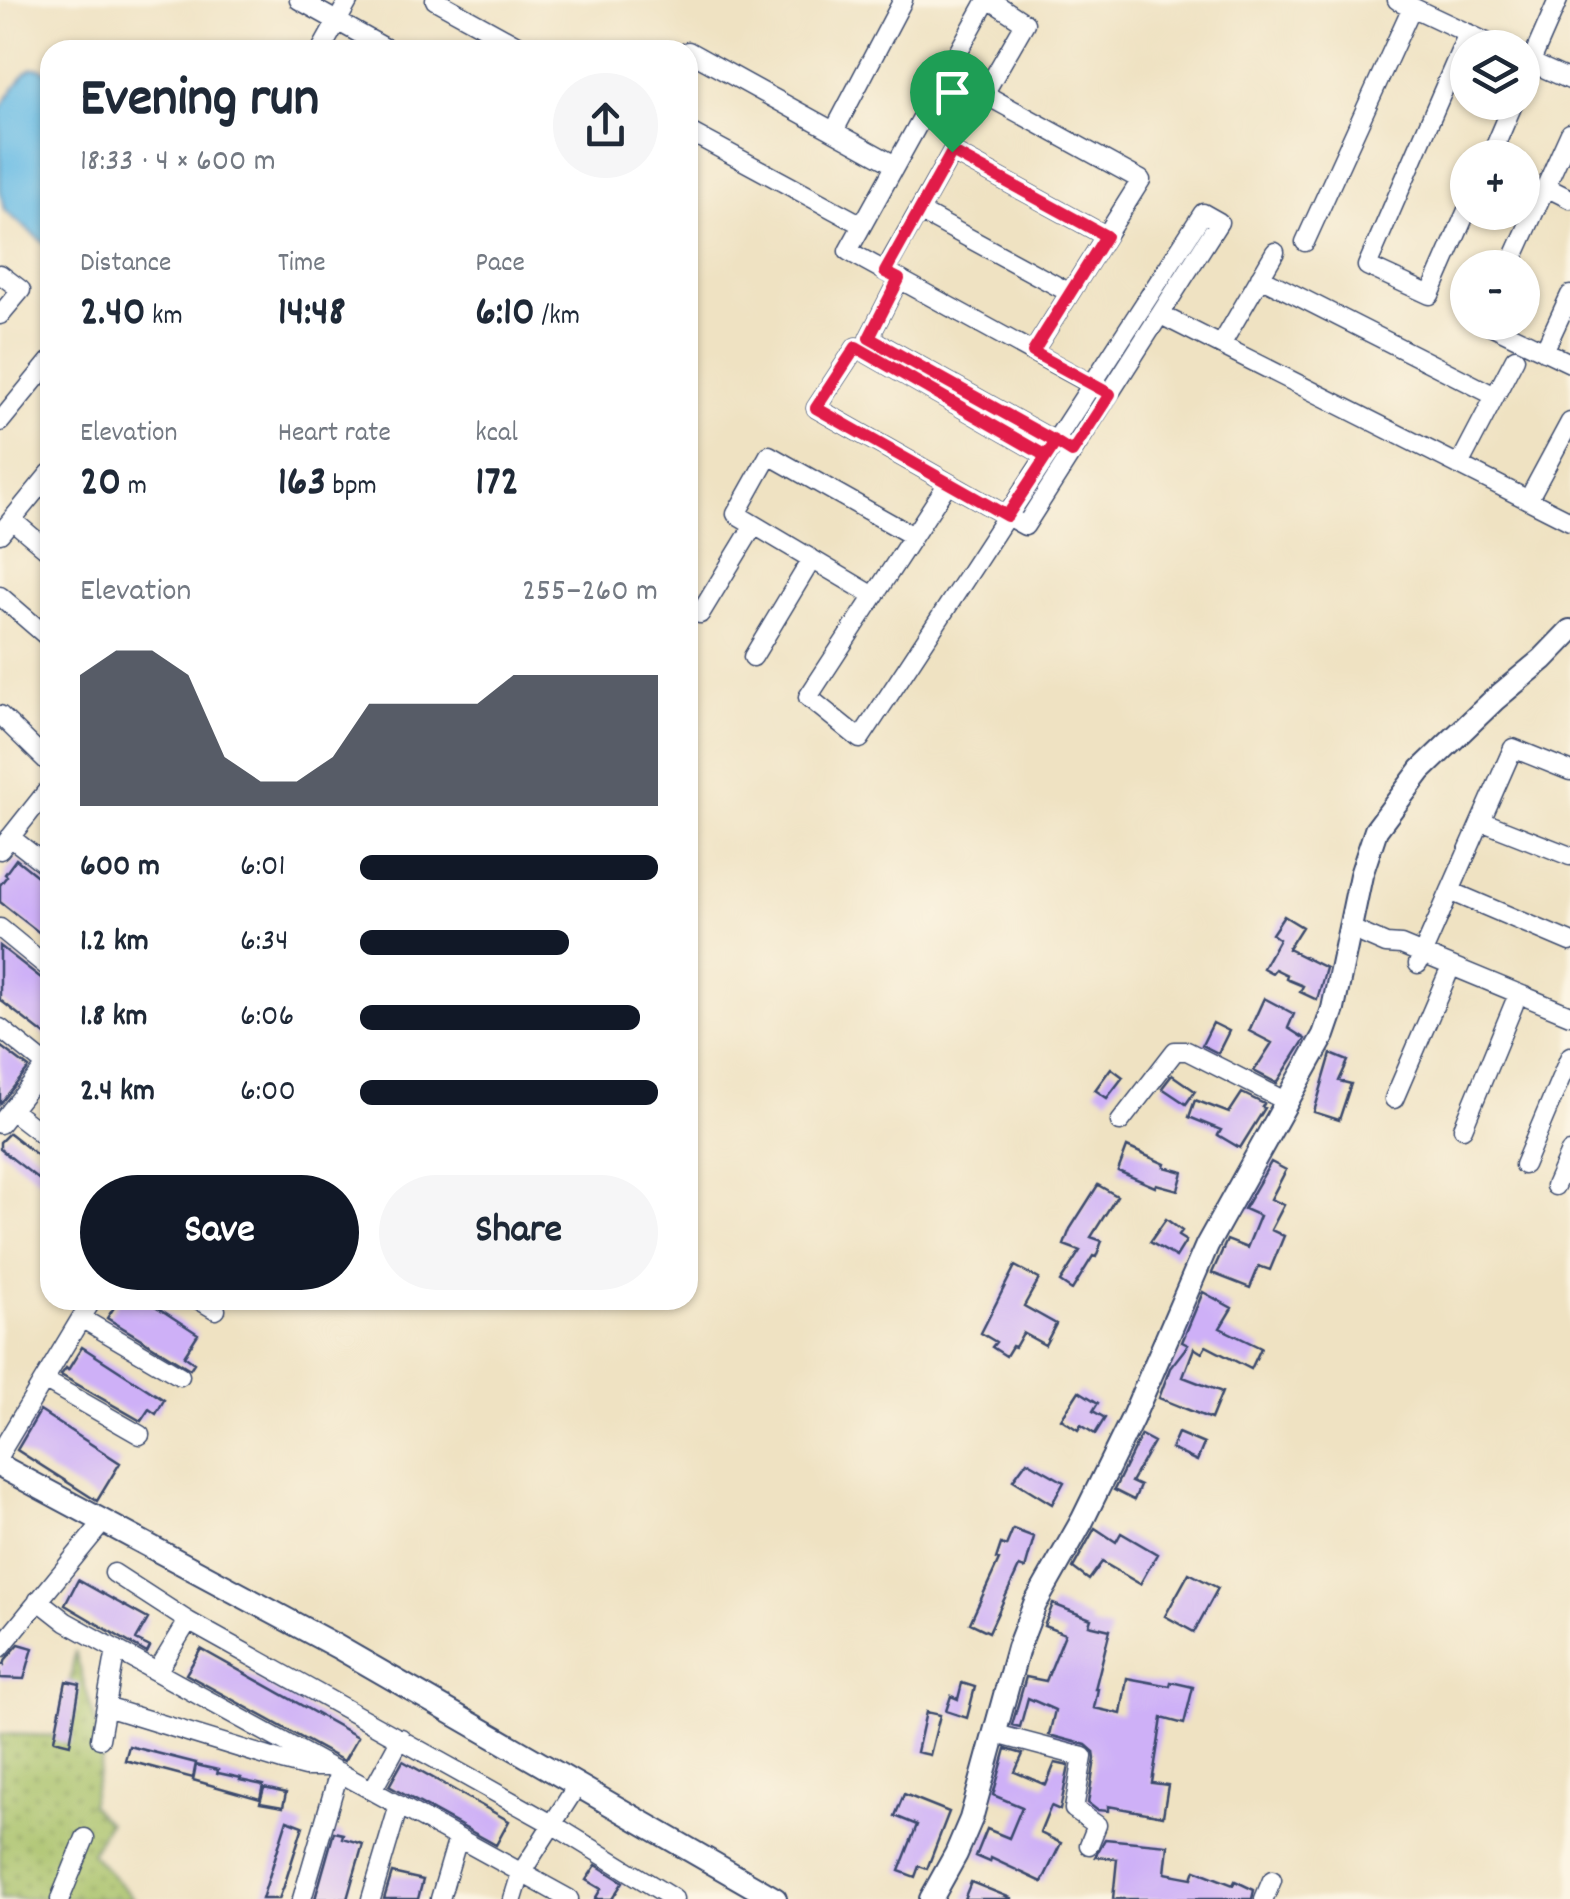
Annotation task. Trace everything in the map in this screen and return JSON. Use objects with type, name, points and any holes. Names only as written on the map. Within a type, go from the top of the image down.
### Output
[{"type":"street","points":[[299,0],[371,40]]},
{"type":"street","points":[[327,40],[349,0]]},
{"type":"street","points":[[435,0],[508,40]]},
{"type":"street","points":[[834,131],[903,0]]},
{"type":"street","points":[[1033,352],[1141,180],[984,94],[1025,23],[989,0],[848,251],[1033,352],[1101,389]]},
{"type":"street","points":[[1540,35],[1558,0]]},
{"type":"street","points":[[1304,242],[1404,4],[1461,30]]},
{"type":"street","points":[[698,57],[896,165]]},
{"type":"street","points":[[1540,66],[1570,80]]},
{"type":"street","points":[[1450,75],[1367,266],[1430,296],[1458,230]]},
{"type":"street","points":[[1517,250],[1570,133]]},
{"type":"street","points":[[698,136],[862,225]]},
{"type":"street","points":[[1058,450],[869,338],[919,212],[952,152],[1106,236]]},
{"type":"street","points":[[1546,187],[1570,199]]},
{"type":"street","points":[[919,212],[1070,294]]},
{"type":"street","points":[[948,483],[808,697],[860,740],[1007,516],[1161,315],[1219,222],[1203,213],[1101,389]]},
{"type":"street","points":[[1221,345],[1275,252]]},
{"type":"street","points":[[0,274],[22,290],[0,316]]},
{"type":"street","points":[[1260,277],[1495,396]]},
{"type":"street","points":[[1544,351],[1570,294]]},
{"type":"street","points":[[1161,315],[1570,521]]},
{"type":"street","points":[[1521,340],[1570,363]]},
{"type":"street","points":[[856,347],[1058,450],[1025,526],[816,408],[856,347]]},
{"type":"street","points":[[1459,466],[1515,358]]},
{"type":"street","points":[[0,422],[40,373]]},
{"type":"street","points":[[1528,500],[1570,422]]},
{"type":"street","points":[[874,596],[736,514],[768,454],[913,536]]},
{"type":"street","points":[[40,485],[6,527],[40,546]]},
{"type":"street","points":[[700,614],[754,525]]},
{"type":"street","points":[[753,657],[812,559]]},
{"type":"street","points":[[0,596],[40,630]]},
{"type":"street","points":[[931,1899],[972,1819],[1018,1648],[1035,1604],[1132,1419],[1208,1244],[1310,1063],[1334,1009],[1361,875],[1376,830],[1421,770],[1570,632]]},
{"type":"street","points":[[0,715],[40,754]]},
{"type":"street","points":[[1420,959],[1514,748],[1570,772]]},
{"type":"street","points":[[40,799],[5,843],[40,862]]},
{"type":"street","points":[[1481,821],[1570,856]]},
{"type":"street","points":[[1450,892],[1570,942]]},
{"type":"street","points":[[0,928],[40,961]]},
{"type":"street","points":[[1350,928],[1386,944],[1396,954],[1420,959],[1570,1014]]},
{"type":"street","points":[[1420,959],[1447,976],[1570,1027]]},
{"type":"street","points":[[1394,1099],[1447,976]]},
{"type":"street","points":[[1463,1128],[1514,1004]]},
{"type":"street","points":[[0,1028],[40,1057]]},
{"type":"street","points":[[1120,1122],[1175,1051],[1187,1051],[1288,1102]]},
{"type":"street","points":[[1524,1165],[1570,1056]]},
{"type":"street","points":[[40,1073],[5,1117],[40,1135]]},
{"type":"street","points":[[1556,1186],[1570,1152]]},
{"type":"street","points":[[0,1453],[86,1310]]},
{"type":"street","points":[[81,1318],[180,1376]]},
{"type":"street","points":[[44,1380],[140,1436]]},
{"type":"street","points":[[0,1466],[336,1646],[775,1899]]},
{"type":"street","points":[[0,1648],[103,1522]]},
{"type":"street","points":[[114,1573],[188,1622],[552,1824],[674,1899]]},
{"type":"street","points":[[38,1600],[66,1622],[570,1899]]},
{"type":"street","points":[[157,1672],[188,1622]]},
{"type":"street","points":[[100,1740],[116,1648]]},
{"type":"street","points":[[106,1707],[282,1761],[334,1770]]},
{"type":"street","points":[[996,1734],[1083,1757],[1074,1809],[1097,1826],[1089,1845]]},
{"type":"street","points":[[372,1790],[401,1738]]},
{"type":"street","points":[[302,1899],[334,1770]]},
{"type":"street","points":[[513,1899],[521,1873],[578,1784]]},
{"type":"street","points":[[371,1899],[399,1805]]},
{"type":"street","points":[[60,1899],[84,1838]]},
{"type":"street","points":[[440,1899],[458,1838]]},
{"type":"street","points":[[1264,1899],[1272,1880]]},
{"type":"green space","points":[[75,1651],[104,1752],[90,1805],[108,1823],[91,1853],[134,1899],[0,1899],[0,1734],[62,1736]]},
{"type":"water","points":[[40,68],[40,240],[4,210],[0,188],[0,108],[26,72]]},
{"type":"building","points":[[16,859],[40,878],[40,933],[0,902],[5,874]]},
{"type":"building","points":[[1284,916],[1302,927],[1288,949],[1326,968],[1317,1000],[1300,992],[1303,986],[1286,979],[1287,975],[1263,968],[1279,939],[1272,934]]},
{"type":"building","points":[[0,946],[40,977],[40,1031],[0,1000]]},
{"type":"building","points":[[1264,998],[1294,1014],[1288,1028],[1305,1039],[1277,1083],[1254,1071],[1272,1043],[1249,1031]]},
{"type":"building","points":[[1213,1023],[1229,1031],[1218,1053],[1202,1045]]},
{"type":"building","points":[[0,1046],[29,1068],[0,1104]]},
{"type":"building","points":[[1331,1054],[1348,1061],[1339,1081],[1351,1084],[1339,1120],[1314,1112]]},
{"type":"building","points":[[1111,1068],[1123,1077],[1107,1098],[1095,1090]]},
{"type":"building","points":[[1172,1075],[1195,1091],[1186,1104],[1162,1088]]},
{"type":"building","points":[[1242,1093],[1265,1108],[1240,1148],[1218,1135],[1221,1130],[1189,1117],[1195,1100],[1229,1113]]},
{"type":"building","points":[[9,1133],[40,1157],[40,1180],[0,1149],[0,1142]]},
{"type":"building","points":[[1127,1147],[1165,1164],[1164,1167],[1183,1172],[1178,1190],[1156,1184],[1155,1187],[1118,1171]]},
{"type":"building","points":[[1271,1162],[1286,1170],[1271,1199],[1284,1205],[1271,1230],[1284,1236],[1270,1270],[1259,1266],[1250,1288],[1212,1273],[1227,1240],[1247,1248],[1260,1216],[1244,1209]]},
{"type":"building","points":[[1098,1185],[1117,1196],[1091,1237],[1102,1241],[1096,1257],[1093,1256],[1072,1290],[1060,1282],[1080,1251],[1064,1245]]},
{"type":"building","points":[[1166,1219],[1182,1231],[1178,1236],[1186,1241],[1176,1257],[1150,1242]]},
{"type":"building","points":[[1015,1266],[1039,1279],[1024,1306],[1056,1324],[1045,1345],[1023,1333],[1006,1356],[992,1347],[996,1342],[981,1333]]},
{"type":"building","points":[[1203,1292],[1232,1308],[1220,1328],[1261,1348],[1251,1369],[1206,1346],[1202,1353],[1194,1348],[1183,1377],[1222,1392],[1211,1419],[1159,1398],[1170,1368],[1188,1345],[1182,1342]]},
{"type":"building","points":[[112,1310],[161,1310],[198,1334],[184,1356],[194,1363],[190,1369],[107,1318]]},
{"type":"building","points":[[82,1347],[164,1400],[156,1414],[149,1409],[141,1421],[61,1375]]},
{"type":"building","points":[[1079,1391],[1098,1403],[1093,1411],[1105,1418],[1095,1434],[1081,1425],[1078,1430],[1061,1419]]},
{"type":"building","points":[[40,1411],[120,1463],[97,1501],[17,1450]]},
{"type":"building","points":[[1178,1433],[1204,1444],[1197,1461],[1171,1449]]},
{"type":"building","points":[[1141,1435],[1154,1442],[1131,1482],[1140,1486],[1134,1500],[1114,1490]]},
{"type":"building","points":[[1027,1461],[1064,1482],[1052,1504],[1013,1480]]},
{"type":"building","points":[[1095,1528],[1116,1542],[1121,1533],[1157,1554],[1140,1584],[1102,1562],[1089,1580],[1073,1568]]},
{"type":"building","points":[[1013,1529],[1034,1537],[1025,1569],[1019,1567],[989,1632],[970,1623],[999,1560],[996,1559],[1001,1544],[1006,1546]]},
{"type":"building","points":[[1189,1573],[1218,1588],[1194,1632],[1165,1616]]},
{"type":"building","points":[[78,1580],[148,1619],[136,1640],[150,1647],[147,1653],[65,1605]]},
{"type":"building","points":[[1053,1604],[1091,1619],[1089,1625],[1110,1630],[1094,1708],[1121,1714],[1127,1678],[1193,1687],[1184,1724],[1162,1718],[1152,1783],[1168,1785],[1163,1816],[1108,1806],[1108,1811],[1097,1810],[1088,1803],[1094,1752],[1086,1745],[1049,1735],[1055,1710],[1028,1698],[1020,1727],[1012,1725],[1026,1677],[1046,1681],[1065,1634],[1044,1626]]},
{"type":"building","points":[[19,1644],[33,1648],[24,1679],[0,1678],[0,1664],[4,1665]]},
{"type":"building","points":[[201,1649],[358,1737],[344,1761],[186,1674]]},
{"type":"building","points":[[66,1681],[80,1684],[70,1744],[54,1740]]},
{"type":"building","points":[[962,1683],[975,1687],[967,1718],[946,1711],[951,1696],[958,1699]]},
{"type":"building","points":[[926,1712],[940,1715],[930,1755],[917,1752]]},
{"type":"building","points":[[129,1746],[196,1763],[193,1778],[125,1760]]},
{"type":"building","points":[[1006,1749],[1023,1754],[1015,1772],[1046,1785],[1055,1763],[1069,1766],[1060,1810],[1051,1806],[1040,1833],[1061,1843],[1042,1882],[991,1858],[990,1862],[976,1856],[987,1829],[1009,1838],[1022,1807],[993,1795]]},
{"type":"building","points":[[403,1761],[509,1821],[496,1845],[389,1786]]},
{"type":"building","points":[[196,1765],[218,1770],[217,1775],[263,1785],[260,1799],[193,1780]]},
{"type":"building","points":[[264,1788],[286,1793],[283,1807],[260,1803]]},
{"type":"building","points":[[904,1794],[949,1812],[927,1869],[919,1866],[915,1877],[899,1871],[917,1825],[895,1816]]},
{"type":"building","points":[[287,1820],[303,1826],[279,1899],[262,1899]]},
{"type":"building","points":[[334,1832],[363,1844],[347,1899],[315,1899]]},
{"type":"building","points":[[1105,1839],[1168,1845],[1165,1873],[1192,1878],[1195,1870],[1233,1885],[1235,1881],[1254,1890],[1252,1899],[1113,1899],[1117,1859],[1095,1857]]},
{"type":"building","points":[[596,1865],[623,1882],[612,1899],[595,1899],[601,1889],[586,1880]]},
{"type":"building","points":[[392,1873],[423,1880],[418,1899],[384,1899]]},
{"type":"building","points":[[971,1882],[1011,1898],[1011,1899],[964,1899]]},
{"type":"route","points":[[952,152],[885,272],[899,279],[869,338],[1056,442],[1007,516],[816,408],[856,347],[1046,456],[1056,442],[1072,452],[1110,394],[1033,352],[1106,236],[952,152]]}]
